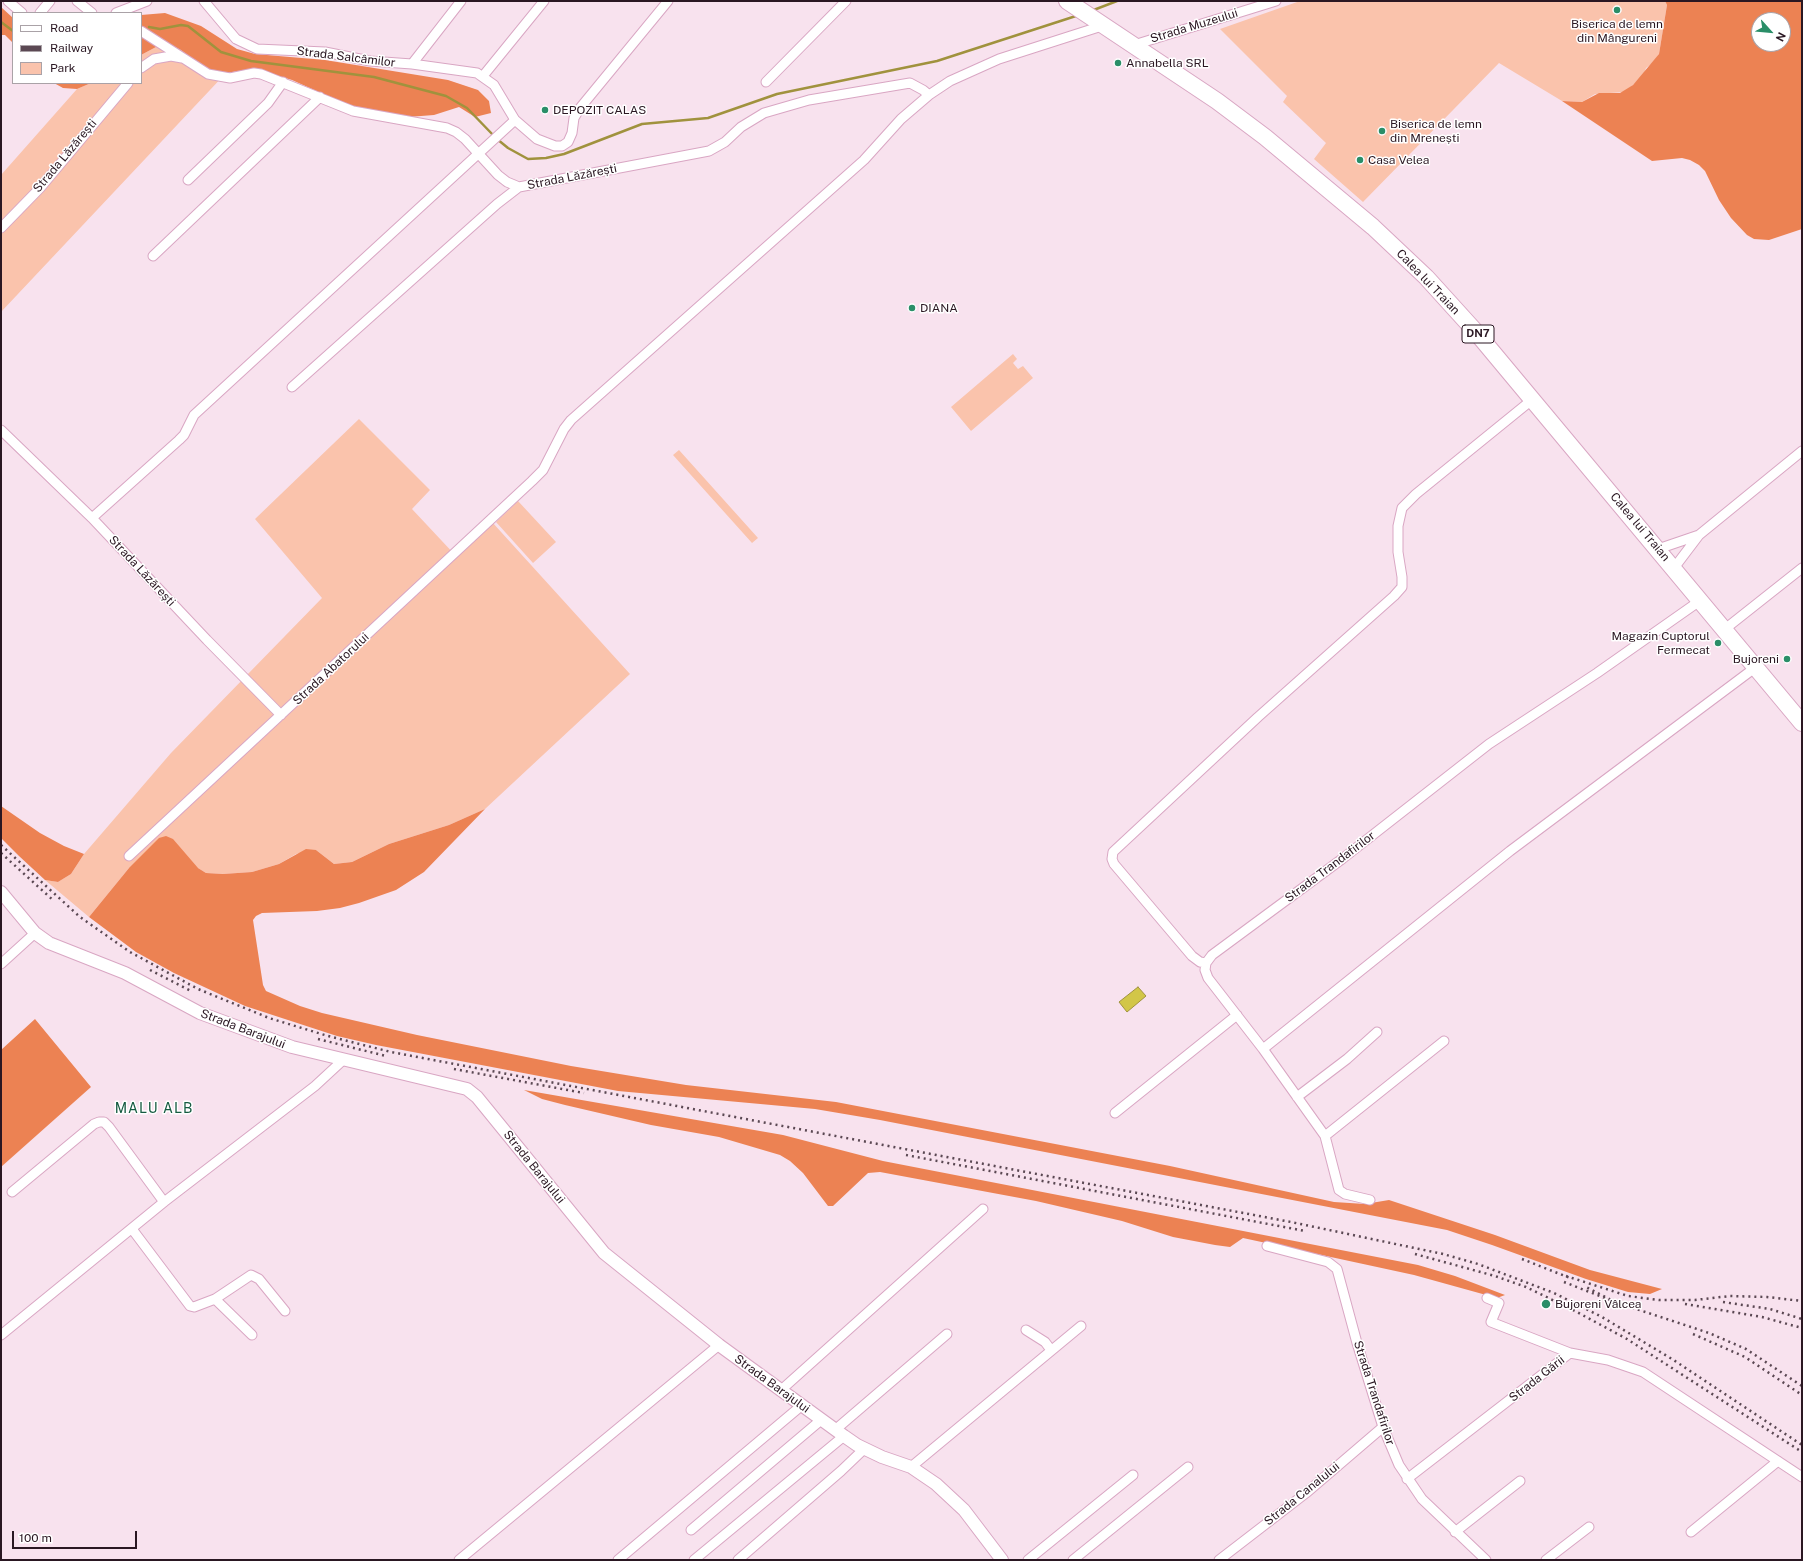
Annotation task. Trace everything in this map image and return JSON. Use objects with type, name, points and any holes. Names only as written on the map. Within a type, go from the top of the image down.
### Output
[{"type":"highway","name":"Calea lui Traian","points":[[1084,10],[1265,137],[1372,227],[1451,304],[1533,399],[1802,723]]},
{"type":"street","points":[[8,1],[21,12]]},
{"type":"street","points":[[41,12],[50,1]]},
{"type":"street","points":[[77,1],[91,12]]},
{"type":"street","points":[[119,12],[147,1]]},
{"type":"street","name":"Strada Salcâmilor","points":[[204,1],[236,39],[257,49],[325,52],[370,61],[412,64],[477,73],[483,76]]},
{"type":"street","points":[[412,64],[461,1]]},
{"type":"street","points":[[544,1],[483,76],[494,85],[515,120],[537,139],[548,144],[562,146],[568,142],[572,133],[574,118],[580,108],[668,1]]},
{"type":"street","points":[[766,82],[846,1]]},
{"type":"street","name":"Strada Muzeului","points":[[1134,45],[1276,1]]},
{"type":"street","name":"Strada Abatorului","points":[[129,856],[532,481],[543,470],[564,429],[571,420],[728,279],[864,160],[900,119],[928,95],[955,78],[999,59],[1084,10]]},
{"type":"street","name":"Strada Lăzărești","points":[[142,32],[208,74],[230,78],[254,73],[283,82],[343,108],[370,116],[447,128],[466,139],[498,176],[519,187],[709,151],[725,142],[741,127],[764,114],[809,100],[910,83],[923,90],[928,95]]},
{"type":"street","points":[[142,67],[154,59],[163,57],[184,58]]},
{"type":"street","points":[[188,180],[268,103],[283,82]]},
{"type":"street","name":"Strada Lăzărești","points":[[1,228],[40,188],[127,84]]},
{"type":"street","points":[[153,256],[320,97]]},
{"type":"street","points":[[92,518],[179,440],[184,434],[194,414],[480,154],[515,120]]},
{"type":"street","points":[[292,387],[491,209],[519,187]]},
{"type":"street","points":[[1370,1200],[1345,1194],[1339,1190],[1324,1136],[1263,1049],[1208,978],[1205,970],[1206,964],[1200,962],[1192,956],[1114,864],[1112,859],[1113,852],[1258,717],[1394,596],[1402,587],[1398,526],[1402,508],[1416,494],[1533,399]]},
{"type":"street","name":"Strada Lăzărești","points":[[1,430],[92,518],[206,640],[281,715]]},
{"type":"street","points":[[1674,568],[1699,535],[1802,451]]},
{"type":"street","points":[[1658,549],[1699,535]]},
{"type":"street","points":[[1725,629],[1802,568]]},
{"type":"street","name":"Strada Trandafirilor","points":[[1206,964],[1212,955],[1342,859],[1489,744],[1615,661],[1701,600]]},
{"type":"street","points":[[1263,1049],[1510,851],[1756,667]]},
{"type":"street","name":"Strada Barajului","points":[[1,892],[35,933],[60,948],[125,973],[200,1013],[227,1025],[292,1047],[467,1089],[477,1097],[604,1253],[719,1346],[821,1420],[864,1449],[911,1467],[936,1484],[952,1498],[980,1530],[1002,1560]]},
{"type":"street","points":[[1,964],[35,933]]},
{"type":"street","points":[[1115,1113],[1237,1015]]},
{"type":"street","points":[[1297,1097],[1347,1059],[1377,1032]]},
{"type":"street","points":[[1324,1136],[1444,1041]]},
{"type":"street","points":[[1,1334],[164,1202],[315,1086],[342,1060]]},
{"type":"street","points":[[12,1192],[94,1124],[104,1122],[164,1202]]},
{"type":"street","points":[[780,1391],[983,1209]]},
{"type":"street","points":[[132,1229],[190,1306],[194,1307],[215,1300],[250,1275],[259,1279],[285,1311]]},
{"type":"street","name":"Strada Trandafirilor","points":[[1266,1246],[1328,1262],[1337,1269],[1357,1343],[1383,1427],[1399,1465],[1407,1479],[1422,1499],[1486,1560]]},
{"type":"street","points":[[1487,1298],[1499,1303],[1491,1322],[1570,1353]]},
{"type":"street","points":[[215,1300],[252,1335]]},
{"type":"street","points":[[911,1467],[1081,1326]]},
{"type":"street","points":[[1026,1330],[1044,1342],[1051,1350]]},
{"type":"street","points":[[694,1560],[840,1433],[947,1334]]},
{"type":"street","points":[[459,1560],[719,1346]]},
{"type":"street","name":"Strada Gării","points":[[1407,1479],[1570,1353],[1608,1360],[1643,1372],[1802,1477]]},
{"type":"street","points":[[618,1560],[801,1406]]},
{"type":"street","points":[[691,1530],[821,1420]]},
{"type":"street","name":"Strada Canalului","points":[[1219,1560],[1306,1493],[1383,1427]]},
{"type":"street","points":[[738,1560],[841,1471],[864,1449]]},
{"type":"street","points":[[1691,1532],[1778,1461]]},
{"type":"street","points":[[1073,1560],[1188,1467]]},
{"type":"street","points":[[1028,1560],[1133,1475]]},
{"type":"street","points":[[1455,1532],[1520,1481]]},
{"type":"street","points":[[1546,1560],[1589,1527]]},
{"type":"green space","points":[[1300,1],[1665,1],[1667,5],[1659,54],[1655,61],[1646,68],[1643,76],[1625,92],[1595,94],[1582,102],[1562,101],[1499,63],[1363,202],[1314,159],[1326,143],[1283,102],[1287,96],[1220,29]]},
{"type":"green space","points":[[173,46],[181,49],[200,65],[226,73],[1,312],[1,175],[77,89],[89,84],[142,84],[142,54],[156,47]]},
{"type":"green space","points":[[1013,354],[1017,359],[1013,363],[1018,369],[1023,366],[1033,378],[971,431],[951,407]]},
{"type":"green space","points":[[359,419],[430,490],[412,509],[456,556],[492,522],[630,674],[485,809],[449,825],[389,844],[352,862],[334,864],[316,850],[296,854],[279,864],[252,872],[223,874],[206,873],[198,868],[129,868],[89,917],[45,880],[58,882],[71,874],[84,854],[171,753],[322,598],[255,519]]},
{"type":"green space","points":[[679,450],[758,538],[752,543],[673,455]]},
{"type":"green space","points":[[518,501],[556,542],[533,563],[496,522]]},
{"type":"shaded area","points":[[1665,1],[1802,1],[1802,229],[1769,240],[1754,239],[1747,235],[1731,218],[1719,200],[1705,171],[1699,165],[1682,158],[1652,161],[1562,101],[1582,102],[1599,93],[1620,93],[1633,85],[1659,54],[1667,5]]},
{"type":"shaded area","points":[[1,7],[12,17],[12,42],[5,35],[1,35]]},
{"type":"shaded area","points":[[165,13],[201,26],[237,49],[255,54],[325,60],[448,80],[478,90],[489,101],[491,113],[475,117],[459,107],[434,115],[408,117],[350,106],[292,80],[266,72],[246,70],[226,73],[214,72],[200,65],[181,50],[173,46],[156,47],[142,54],[142,15]]},
{"type":"shaded area","points":[[56,84],[89,84],[77,89],[63,88]]},
{"type":"shaded area","points":[[1,806],[40,833],[64,846],[84,854],[71,874],[58,882],[45,880],[19,856],[1,838]]},
{"type":"shaded area","points":[[485,809],[424,872],[396,890],[340,908],[317,911],[262,913],[256,916],[253,920],[263,985],[266,991],[300,1006],[322,1013],[417,1035],[571,1066],[686,1085],[836,1102],[1170,1166],[1334,1202],[1365,1204],[1389,1200],[1495,1235],[1590,1270],[1662,1289],[1650,1294],[1628,1292],[1586,1279],[1447,1230],[880,1120],[815,1109],[618,1091],[376,1045],[337,1036],[245,1006],[174,973],[136,952],[89,917],[129,868],[159,838],[166,836],[173,839],[198,868],[206,873],[223,874],[252,872],[279,864],[306,849],[316,850],[334,864],[352,862],[389,844],[449,825]]},
{"type":"shaded area","points":[[1138,987],[1146,996],[1127,1012],[1119,1002]]},
{"type":"shaded area","points":[[35,1019],[91,1087],[1,1167],[1,1050]]},
{"type":"shaded area","points":[[524,1090],[783,1135],[883,1161],[1418,1265],[1455,1276],[1505,1295],[1497,1298],[1414,1275],[1243,1238],[1230,1247],[1173,1237],[1122,1221],[1036,1201],[880,1172],[868,1173],[833,1206],[828,1206],[803,1173],[790,1161],[780,1155],[719,1137],[651,1125],[565,1105],[542,1099]]},
{"type":"waterway","points":[[1091,11],[1117,1]]},
{"type":"waterway","points":[[497,139],[508,148],[528,159],[546,158],[564,154],[642,124],[708,118],[777,94],[937,61],[1079,15]]},
{"type":"waterway","points":[[1,22],[12,30]]},
{"type":"waterway","points":[[149,27],[160,29],[181,25],[188,26],[221,52],[251,61],[374,77],[446,96],[467,108],[494,136]]},
{"type":"railway","points":[[1,845],[80,917],[130,952],[198,989],[269,1018],[328,1036],[391,1052],[1291,1222],[1443,1254],[1478,1264],[1554,1293],[1602,1317],[1672,1359],[1802,1445]]},
{"type":"railway","points":[[1,853],[54,901]]},
{"type":"railway","points":[[150,970],[191,991]]},
{"type":"railway","points":[[318,1039],[386,1056]]},
{"type":"railway","points":[[454,1069],[584,1093]]},
{"type":"railway","points":[[906,1155],[1305,1231]]},
{"type":"railway","points":[[1415,1254],[1495,1276],[1526,1287],[1575,1311],[1627,1339],[1802,1452]]},
{"type":"railway","points":[[1522,1259],[1570,1278]]},
{"type":"railway","points":[[1566,1276],[1628,1296],[1659,1300],[1695,1300],[1730,1296],[1767,1297],[1802,1301]]},
{"type":"railway","points":[[1564,1282],[1615,1302],[1586,1287]]},
{"type":"railway","points":[[1615,1302],[1709,1333],[1746,1349],[1802,1386]]},
{"type":"railway","points":[[1723,1302],[1770,1309],[1802,1319]]},
{"type":"railway","points":[[1685,1304],[1762,1317],[1802,1328]]},
{"type":"railway","points":[[1693,1334],[1745,1357],[1802,1395]]},
{"type":"place","name":"Biserica de lemn din Mângureni","points":[[1617,10]]},
{"type":"place","name":"Annabella SRL","points":[[1118,63]]},
{"type":"place","name":"DEPOZIT CALAS","points":[[545,110]]},
{"type":"place","name":"Biserica de lemn din Mrenești","points":[[1382,131]]},
{"type":"place","name":"Casa Velea","points":[[1360,160]]},
{"type":"place","name":"DIANA","points":[[912,308]]},
{"type":"place","name":"Magazin Cuptorul Fermecat","points":[[1718,643]]},
{"type":"place","name":"Bujoreni","points":[[1787,659]]},
{"type":"place","name":"Bujoreni Vâlcea","points":[[1546,1304]]},
{"type":"district","name":"MALU ALB","points":[[154,1109]]}]
